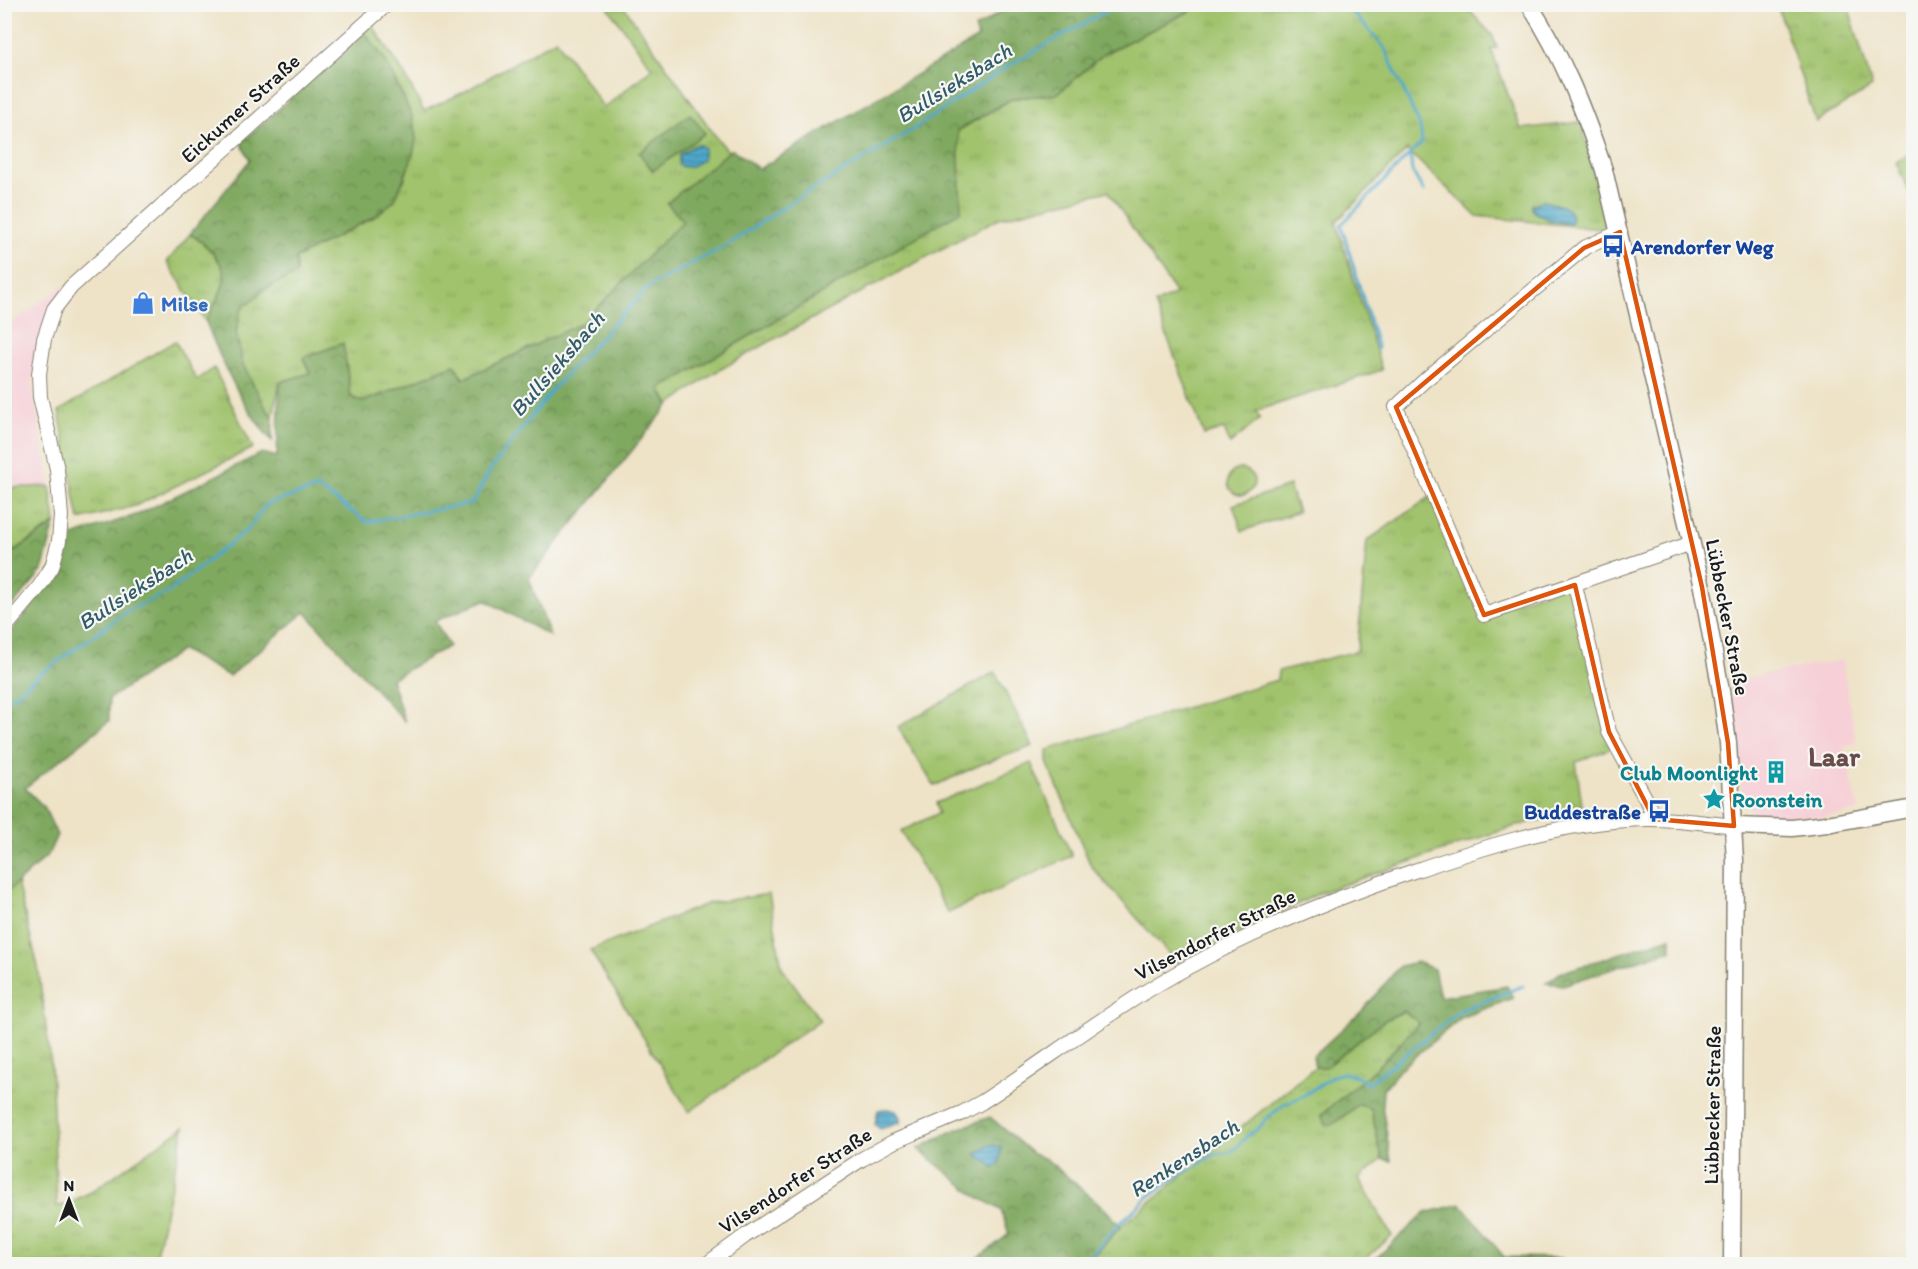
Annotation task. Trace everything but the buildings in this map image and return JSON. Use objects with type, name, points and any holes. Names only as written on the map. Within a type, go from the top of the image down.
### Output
[{"type":"main road","name":"Lübbecker Straße","points":[[1529,4],[1559,55],[1584,111],[1604,170],[1692,543],[1721,691],[1728,742],[1734,826],[1736,971],[1732,1264]]},
{"type":"main road","points":[[1734,826],[1791,828],[1827,824],[1914,808]]},
{"type":"street","name":"Eickumer Straße","points":[[4,629],[48,574],[59,541],[61,516],[57,470],[39,386],[44,339],[54,309],[71,287],[120,242],[387,4]]},
{"type":"street","points":[[1620,232],[1584,248],[1425,380],[1396,407],[1484,615],[1692,543]]},
{"type":"street","points":[[1575,585],[1609,732],[1648,803],[1654,819]]},
{"type":"street","name":"Vilsendorfer Straße","points":[[707,1264],[745,1236],[862,1159],[893,1142],[962,1113],[982,1102],[1152,988],[1190,966],[1270,926],[1329,901],[1500,843],[1600,822],[1654,819],[1734,826]]},
{"type":"highlighted area","points":[[1620,232],[1651,373],[1702,587],[1728,743],[1734,826],[1654,819],[1609,732],[1575,585],[1484,615],[1396,407],[1584,248]]},
{"type":"shaded area","points":[[66,284],[35,357],[32,386],[50,486],[5,488],[5,328]]},
{"type":"shaded area","points":[[1842,660],[1856,742],[1844,748],[1859,811],[1825,817],[1787,817],[1753,813],[1743,801],[1729,681]]},
{"type":"shaded area","points":[[5,1164],[8,1179],[9,1216],[5,1253]]},
{"type":"green space","points":[[623,5],[729,152],[667,203],[684,221],[582,323],[463,379],[454,365],[363,402],[351,397],[343,344],[303,358],[311,373],[280,382],[273,415],[268,412],[242,363],[236,332],[241,310],[265,289],[296,274],[296,258],[374,217],[404,181],[412,155],[416,139],[412,116],[385,60],[364,32],[372,25],[403,72],[424,111],[464,92],[556,39],[604,108],[652,68],[607,6]]},
{"type":"green space","points":[[1012,5],[1202,5],[1105,53],[1057,94],[1013,98],[958,130],[961,211],[660,389],[669,405],[529,578],[550,636],[485,600],[435,621],[449,646],[391,679],[405,722],[305,612],[229,676],[182,650],[109,699],[109,721],[25,788],[44,807],[57,835],[48,855],[5,894],[5,638],[33,605],[69,537],[139,514],[262,453],[277,457],[280,382],[310,373],[303,358],[343,343],[351,397],[363,402],[455,365],[463,379],[582,323],[683,221],[667,203],[732,149],[759,169],[978,38],[975,28]]},
{"type":"green space","points":[[1202,5],[1464,5],[1492,35],[1497,48],[1491,49],[1521,129],[1581,122],[1610,230],[1476,216],[1407,150],[1336,222],[1382,370],[1256,411],[1260,419],[1230,444],[1224,429],[1204,435],[1155,304],[1176,294],[1108,191],[999,218],[714,373],[669,405],[660,389],[835,286],[958,131],[1013,98],[1057,94],[1105,53]]},
{"type":"green space","points":[[1777,5],[1848,5],[1872,87],[1816,122]]},
{"type":"green space","points":[[364,32],[385,60],[412,116],[416,139],[413,155],[395,200],[374,217],[296,258],[296,274],[265,289],[241,310],[236,332],[242,363],[268,412],[273,415],[272,441],[251,414],[234,384],[206,322],[223,287],[224,275],[214,254],[190,234],[250,160],[241,143]]},
{"type":"green space","points":[[690,114],[705,133],[653,171],[639,153]]},
{"type":"green space","points":[[1913,152],[1913,201],[1896,162]]},
{"type":"green space","points":[[190,234],[214,254],[224,275],[223,287],[206,322],[167,262]]},
{"type":"green space","points":[[175,341],[197,380],[214,368],[253,448],[135,506],[79,520],[59,411]]},
{"type":"green space","points":[[1241,469],[1250,473],[1254,482],[1250,491],[1241,495],[1232,491],[1228,482],[1232,473]]},
{"type":"green space","points":[[50,486],[55,524],[5,557],[5,488]]},
{"type":"green space","points":[[1289,486],[1298,512],[1242,531],[1233,505]]},
{"type":"green space","points":[[1436,493],[1486,612],[1570,583],[1612,748],[1576,762],[1583,813],[1534,821],[1506,829],[1322,892],[1177,963],[1091,866],[1047,762],[1047,750],[1277,680],[1278,671],[1357,651],[1367,541]]},
{"type":"green space","points":[[55,524],[42,571],[5,615],[5,557]]},
{"type":"green space","points":[[995,672],[1033,746],[982,764],[934,786],[898,727]]},
{"type":"green space","points":[[1031,763],[1072,856],[948,913],[901,831],[939,813],[936,803]]},
{"type":"green space","points":[[17,883],[38,967],[51,1063],[57,1206],[65,1205],[91,1192],[184,1127],[154,1264],[5,1264],[9,1202],[4,1164],[4,894]]},
{"type":"green space","points":[[769,894],[782,968],[820,1020],[689,1112],[590,950],[709,903]]},
{"type":"green space","points":[[1671,937],[1671,950],[1563,985],[1546,983],[1560,973]]},
{"type":"green space","points":[[1417,962],[1434,969],[1440,997],[1507,986],[1513,998],[1461,1018],[1401,1068],[1383,1090],[1382,1105],[1391,1161],[1382,1159],[1371,1109],[1359,1104],[1333,1124],[1326,1125],[1321,1115],[1377,1067],[1419,1023],[1404,1011],[1385,1020],[1326,1067],[1315,1067],[1313,1056],[1362,1011],[1400,966]]},
{"type":"green space","points":[[1405,1011],[1420,1023],[1377,1067],[1333,1124],[1359,1104],[1371,1109],[1382,1159],[1359,1179],[1392,1236],[1359,1264],[1092,1264],[1094,1256],[1121,1226],[1315,1067],[1326,1066],[1385,1020]]},
{"type":"green space","points":[[990,1117],[1033,1154],[1046,1159],[1102,1206],[1121,1226],[1094,1256],[1092,1264],[970,1264],[1009,1234],[1001,1210],[976,1196],[918,1149],[952,1131]]},
{"type":"green space","points":[[1461,1204],[1504,1257],[1561,1258],[1561,1264],[1370,1264],[1425,1213]]},
{"type":"water","points":[[695,145],[704,148],[702,160],[688,167],[679,165],[679,155]]},
{"type":"water","points":[[1543,201],[1568,210],[1572,218],[1570,224],[1550,220],[1532,209],[1532,205]]},
{"type":"water","points":[[878,1110],[896,1111],[900,1117],[900,1123],[880,1129],[875,1124]]},
{"type":"water","points":[[989,1145],[1001,1147],[1000,1163],[995,1168],[976,1154]]},
{"type":"waterway","name":"Bullsieksbach","points":[[36,677],[129,610],[169,592],[248,529],[267,504],[318,488],[367,522],[472,503],[491,469],[552,390],[648,287],[729,244],[790,203],[912,130],[1008,66],[1108,10],[1123,4]]},
{"type":"waterway","name":"Bullsieksbach","points":[[1345,4],[1384,47],[1420,126],[1422,143],[1410,154],[1412,171],[1424,192]]},
{"type":"waterway","name":"Bullsieksbach","points":[[1378,349],[1341,225],[1410,154]]},
{"type":"waterway","name":"Bullsieksbach","points":[[4,695],[10,698],[35,678]]},
{"type":"waterway","name":"Renkensbach","points":[[1089,1264],[1092,1255],[1118,1225],[1148,1197],[1176,1177],[1216,1154],[1232,1152],[1285,1104],[1303,1096],[1333,1076],[1344,1073],[1357,1076],[1368,1084],[1461,1010],[1523,986]]},
{"type":"place","name":"Arendorfer Weg","points":[[1613,246]]},
{"type":"place","name":"Milse","points":[[143,303]]},
{"type":"place","name":"Club Moonlight","points":[[1776,772]]},
{"type":"place","name":"Roonstein","points":[[1714,799]]},
{"type":"place","name":"Buddestraße","points":[[1659,811]]},
{"type":"district","name":"Laar","points":[[1834,756]]}]
